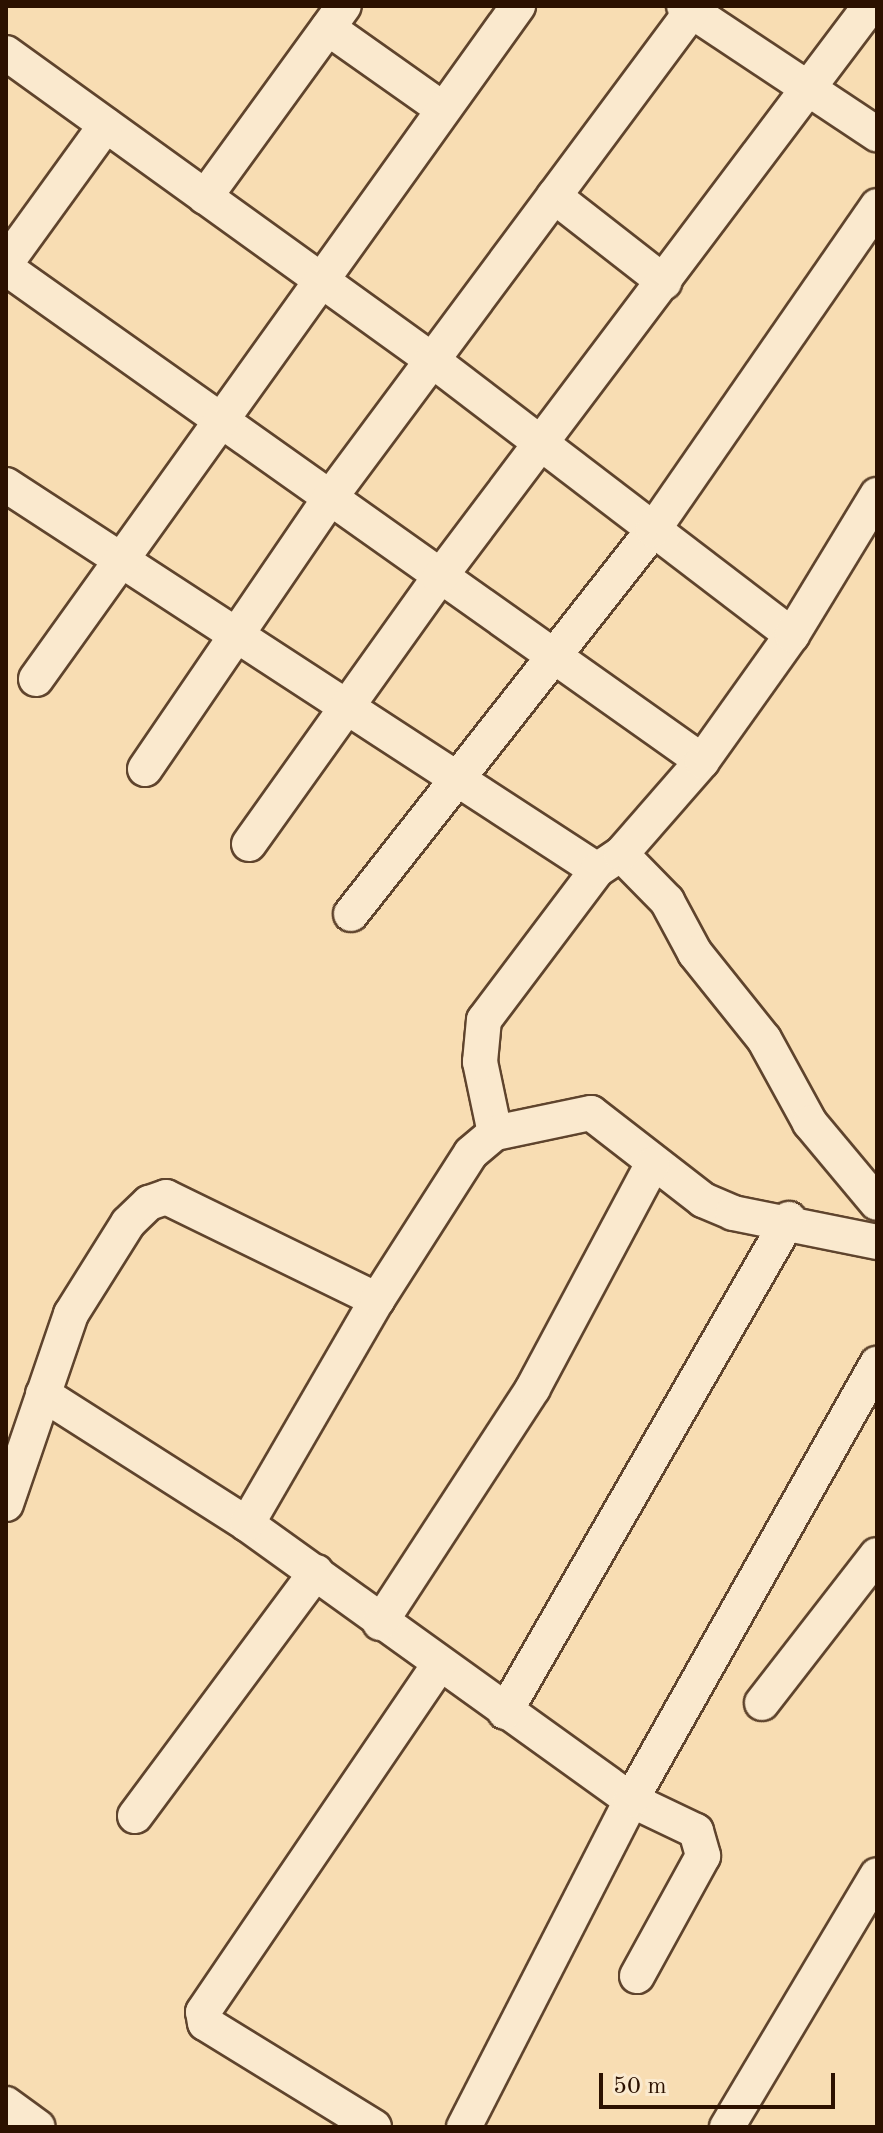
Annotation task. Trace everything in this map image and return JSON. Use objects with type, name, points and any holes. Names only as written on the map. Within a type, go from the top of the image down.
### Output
[{"type":"street","points":[[36,679],[317,277],[518,6]]},
{"type":"street","points":[[249,844],[439,578],[870,6]]},
{"type":"street","points":[[145,769],[329,499],[554,196],[705,13],[806,92],[877,134]]},
{"type":"street","points":[[205,197],[336,17],[443,109]]},
{"type":"street","points":[[6,53],[432,360],[792,635]]},
{"type":"street","points":[[106,125],[6,266],[552,659],[702,761]]},
{"type":"street","points":[[554,196],[664,282]]},
{"type":"street","points":[[351,914],[653,530],[877,206]]},
{"type":"street","points":[[6,485],[456,781],[609,862],[667,901],[695,953],[764,1039],[810,1123],[877,1203]]},
{"type":"street","points":[[495,1133],[480,1062],[484,1020],[609,862],[702,761],[792,635],[877,495]]},
{"type":"street","points":[[247,1524],[377,1300],[471,1153],[495,1133],[591,1113],[652,1165],[733,1213],[789,1219],[877,1242]]},
{"type":"street","points":[[380,1623],[533,1388],[652,1165]]},
{"type":"street","points":[[6,1504],[71,1314],[119,1236],[149,1203],[166,1197],[377,1300]]},
{"type":"street","points":[[505,1712],[789,1219]]},
{"type":"street","points":[[464,2127],[631,1800],[877,1364]]},
{"type":"street","points":[[43,1394],[247,1524],[316,1572],[380,1623],[631,1800],[696,1831],[703,1856],[637,1976]]},
{"type":"street","points":[[762,1703],[877,1555]]},
{"type":"street","points":[[135,1816],[316,1572]]},
{"type":"street","points":[[374,2127],[205,2023],[203,2012],[439,1665]]},
{"type":"street","points":[[727,2127],[877,1875]]},
{"type":"street","points":[[6,2104],[38,2127]]}]
